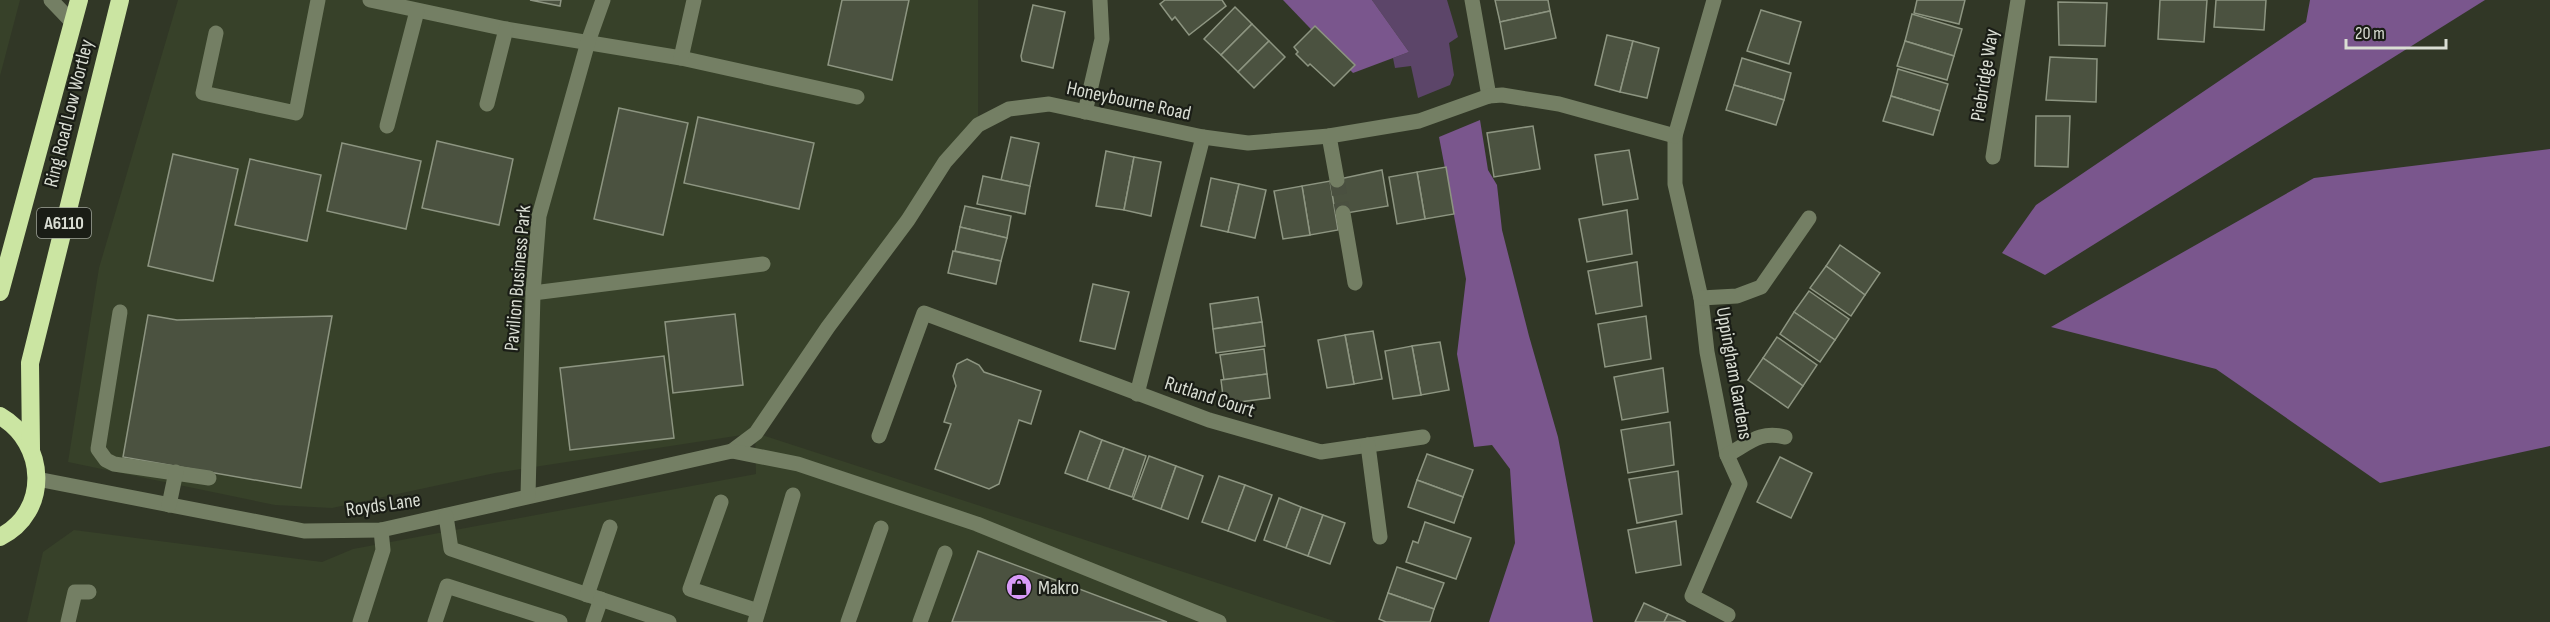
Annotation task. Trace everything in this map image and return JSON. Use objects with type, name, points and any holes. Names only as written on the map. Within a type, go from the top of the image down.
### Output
[{"type":"highway","name":"Ring Road Low Wortley","points":[[0,292],[79,0]]},
{"type":"highway","name":"Ring Road Low Wortley","points":[[31,449],[30,363],[120,0]]},
{"type":"highway","name":"A6110","points":[[0,416],[22,434],[31,449],[37,479],[34,498],[25,516],[4,535],[0,552]]},
{"type":"street","points":[[51,0],[73,23]]},
{"type":"street","points":[[216,33],[203,93],[296,113],[318,0]]},
{"type":"street","points":[[370,0],[408,5],[506,29],[681,58],[857,97]]},
{"type":"street","name":"Pavilion Business Park","points":[[528,496],[533,293],[539,216],[588,42],[603,0]]},
{"type":"street","points":[[681,58],[694,0]]},
{"type":"street","points":[[1085,112],[1102,39],[1100,0]]},
{"type":"street","points":[[1472,0],[1489,96]]},
{"type":"street","points":[[1675,136],[1714,0]]},
{"type":"street","name":"Piebridge Way","points":[[1993,157],[2018,0]]},
{"type":"street","points":[[387,126],[408,5]]},
{"type":"street","points":[[487,104],[506,29]]},
{"type":"street","name":"Honeybourne Road","points":[[732,451],[756,433],[828,327],[908,220],[945,162],[978,125],[1009,109],[1049,104],[1203,137],[1248,143],[1329,136],[1419,121],[1489,96],[1502,95],[1559,104],[1675,136]]},
{"type":"street","points":[[1329,136],[1337,180]]},
{"type":"street","name":"Uppingham Gardens","points":[[1675,136],[1675,184],[1701,298],[1707,352],[1728,455],[1740,484],[1692,596],[1728,615]]},
{"type":"street","name":"Rutland Court","points":[[1203,137],[1137,394],[1209,420],[1321,452],[1423,436]]},
{"type":"street","points":[[1342,213],[1355,283]]},
{"type":"street","name":"Uppingham Gardens","points":[[1701,298],[1737,296],[1761,287],[1809,218]]},
{"type":"street","points":[[533,293],[764,264]]},
{"type":"street","points":[[120,312],[98,449],[106,460],[114,464],[209,478]]},
{"type":"street","points":[[879,436],[924,313],[1137,394]]},
{"type":"street","name":"Uppingham Gardens","points":[[1728,455],[1756,438],[1772,433],[1785,437]]},
{"type":"street","points":[[1368,445],[1380,537]]},
{"type":"street","points":[[732,451],[798,464],[977,524],[1219,622]]},
{"type":"street","name":"Royds Lane","points":[[37,479],[304,531],[381,530],[732,451]]},
{"type":"street","points":[[169,505],[176,472]]},
{"type":"street","points":[[721,502],[690,589],[756,617],[793,495]]},
{"type":"street","points":[[446,516],[451,549],[669,622]]},
{"type":"street","points":[[593,622],[594,597],[610,527]]},
{"type":"street","points":[[848,622],[881,528]]},
{"type":"street","points":[[360,622],[383,550],[381,530]]},
{"type":"street","points":[[920,622],[945,553]]},
{"type":"street","points":[[435,622],[447,586],[519,616],[560,622]]},
{"type":"street","points":[[68,622],[75,592],[89,592]]},
{"type":"shaded area","points":[[0,0],[20,0],[0,76]]},
{"type":"shaded area","points":[[178,0],[978,0],[978,125],[756,433],[1337,622],[27,622],[43,552],[74,530],[322,562],[353,549],[756,474],[755,433],[495,473],[332,508],[275,505],[68,462],[99,268]]},
{"type":"shaded area","points":[[1283,0],[1372,0],[1409,52],[1353,73]]},
{"type":"shaded area","points":[[1372,0],[1447,0],[1458,37],[1449,43],[1454,75],[1450,85],[1418,98],[1411,66],[1395,68],[1393,58],[1409,52]]},
{"type":"shaded area","points":[[2310,0],[2485,0],[2045,275],[2002,253],[2036,205],[2306,22]]},
{"type":"shaded area","points":[[1480,120],[1488,170],[1497,185],[1502,230],[1558,437],[1593,622],[1489,622],[1515,543],[1510,469],[1492,445],[1474,447],[1457,354],[1466,279],[1439,137]]},
{"type":"shaded area","points":[[2550,149],[2550,446],[2380,483],[2216,369],[2051,327],[2314,178]]},
{"type":"building","points":[[530,0],[561,0],[560,6]]},
{"type":"building","points":[[842,0],[909,0],[892,80],[828,65]]},
{"type":"building","points":[[1165,0],[1222,0],[1226,6],[1189,35],[1175,17],[1172,20],[1160,4]]},
{"type":"building","points":[[1495,0],[1548,0],[1550,11],[1500,22]]},
{"type":"building","points":[[1917,0],[1965,0],[1959,24],[1914,13]]},
{"type":"building","points":[[2160,0],[2207,0],[2204,42],[2158,39]]},
{"type":"building","points":[[2216,0],[2266,0],[2264,30],[2214,27]]},
{"type":"building","points":[[2058,2],[2107,3],[2105,46],[2059,45]]},
{"type":"building","points":[[1033,5],[1065,12],[1053,68],[1022,61],[1021,56]]},
{"type":"building","points":[[1235,7],[1252,24],[1221,55],[1204,39]]},
{"type":"building","points":[[1761,10],[1801,22],[1789,64],[1747,51]]},
{"type":"building","points":[[1550,11],[1556,38],[1505,49],[1500,22]]},
{"type":"building","points":[[1912,14],[1962,29],[1954,56],[1905,41]]},
{"type":"building","points":[[1252,24],[1269,41],[1238,72],[1221,55]]},
{"type":"building","points":[[1315,26],[1355,65],[1334,86],[1296,54],[1298,52],[1294,47]]},
{"type":"building","points":[[1607,35],[1633,41],[1620,92],[1595,85]]},
{"type":"building","points":[[1269,41],[1285,57],[1254,88],[1238,72]]},
{"type":"building","points":[[1633,41],[1659,48],[1647,98],[1620,92]]},
{"type":"building","points":[[1905,41],[1954,56],[1947,80],[1897,66]]},
{"type":"building","points":[[2050,57],[2097,59],[2096,102],[2046,100]]},
{"type":"building","points":[[1742,58],[1791,73],[1784,100],[1734,85]]},
{"type":"building","points":[[1898,69],[1948,84],[1940,111],[1891,96]]},
{"type":"building","points":[[1734,85],[1784,100],[1776,125],[1726,110]]},
{"type":"building","points":[[1891,96],[1940,111],[1933,135],[1883,121]]},
{"type":"building","points":[[619,108],[688,123],[663,235],[594,219]]},
{"type":"building","points":[[2036,116],[2070,116],[2068,167],[2035,166]]},
{"type":"building","points":[[698,117],[814,143],[799,209],[684,183]]},
{"type":"building","points":[[1533,126],[1540,169],[1494,177],[1487,133]]},
{"type":"building","points":[[1011,137],[1039,143],[1030,186],[1001,180]]},
{"type":"building","points":[[437,141],[513,159],[499,225],[422,208]]},
{"type":"building","points":[[342,143],[421,161],[406,229],[327,211]]},
{"type":"building","points":[[1629,150],[1638,199],[1603,205],[1595,155]]},
{"type":"building","points":[[1106,151],[1134,157],[1124,210],[1096,206]]},
{"type":"building","points":[[173,154],[238,169],[213,281],[148,266]]},
{"type":"building","points":[[1134,157],[1161,162],[1151,216],[1124,210]]},
{"type":"building","points":[[250,159],[321,175],[307,241],[235,225]]},
{"type":"building","points":[[1446,167],[1454,214],[1425,219],[1417,172]]},
{"type":"building","points":[[1382,170],[1388,206],[1335,215],[1330,181]]},
{"type":"building","points":[[1417,172],[1425,219],[1397,224],[1389,177]]},
{"type":"building","points":[[983,176],[1030,186],[1025,214],[977,204]]},
{"type":"building","points":[[1211,178],[1239,184],[1228,232],[1201,226]]},
{"type":"building","points":[[1330,181],[1338,230],[1310,235],[1302,186]]},
{"type":"building","points":[[1239,184],[1266,190],[1255,238],[1228,232]]},
{"type":"building","points":[[1302,186],[1310,235],[1283,239],[1274,191]]},
{"type":"building","points":[[965,206],[1011,216],[1007,238],[960,227]]},
{"type":"building","points":[[1627,210],[1632,254],[1587,262],[1579,219]]},
{"type":"building","points":[[960,227],[1007,238],[1001,261],[955,251]]},
{"type":"building","points":[[1840,245],[1880,273],[1865,295],[1826,266]]},
{"type":"building","points":[[953,251],[1001,261],[996,284],[948,273]]},
{"type":"building","points":[[1637,262],[1642,306],[1596,314],[1588,271]]},
{"type":"building","points":[[1826,266],[1865,295],[1851,316],[1810,288]]},
{"type":"building","points":[[1093,284],[1129,292],[1115,349],[1080,341]]},
{"type":"building","points":[[1809,291],[1849,319],[1835,340],[1794,312]]},
{"type":"building","points":[[1258,297],[1262,322],[1213,329],[1210,304]]},
{"type":"building","points":[[1794,312],[1835,340],[1820,362],[1780,334]]},
{"type":"building","points":[[735,314],[743,385],[673,393],[665,322]]},
{"type":"building","points":[[148,315],[177,320],[332,316],[301,488],[123,457]]},
{"type":"building","points":[[1646,316],[1651,359],[1605,367],[1598,324]]},
{"type":"building","points":[[1262,322],[1265,346],[1216,353],[1213,329]]},
{"type":"building","points":[[1373,331],[1382,379],[1354,384],[1345,335]]},
{"type":"building","points":[[1345,335],[1354,384],[1327,388],[1318,340]]},
{"type":"building","points":[[1777,337],[1817,365],[1803,386],[1763,358]]},
{"type":"building","points":[[1440,342],[1449,390],[1421,395],[1412,346]]},
{"type":"building","points":[[1412,346],[1421,395],[1393,399],[1385,351]]},
{"type":"building","points":[[1264,349],[1267,374],[1224,380],[1220,355]]},
{"type":"building","points":[[664,356],[674,438],[570,450],[560,368]]},
{"type":"building","points":[[1763,358],[1803,386],[1788,408],[1748,380]]},
{"type":"building","points":[[967,359],[979,365],[984,372],[1041,391],[1031,424],[1019,420],[999,484],[989,489],[935,469],[951,424],[944,422],[956,386],[953,376],[957,364]]},
{"type":"building","points":[[1663,368],[1668,412],[1622,420],[1614,377]]},
{"type":"building","points":[[1267,374],[1270,398],[1224,404],[1221,380]]},
{"type":"building","points":[[1670,422],[1674,465],[1628,473],[1621,430]]},
{"type":"building","points":[[1080,431],[1102,440],[1087,481],[1065,473]]},
{"type":"building","points":[[1102,440],[1124,448],[1109,489],[1087,481]]},
{"type":"building","points":[[1124,448],[1146,456],[1132,497],[1109,489]]},
{"type":"building","points":[[1427,454],[1473,470],[1463,497],[1417,480]]},
{"type":"building","points":[[1149,456],[1176,466],[1161,509],[1133,499]]},
{"type":"building","points":[[1780,457],[1812,473],[1791,518],[1757,502]]},
{"type":"building","points":[[1176,466],[1203,476],[1188,519],[1161,509]]},
{"type":"building","points":[[1678,471],[1682,514],[1637,523],[1629,479]]},
{"type":"building","points":[[1219,476],[1245,485],[1228,531],[1202,522]]},
{"type":"building","points":[[1417,480],[1463,497],[1454,523],[1408,507]]},
{"type":"building","points":[[1245,485],[1272,495],[1255,541],[1228,531]]},
{"type":"building","points":[[1279,498],[1301,507],[1286,548],[1264,540]]},
{"type":"building","points":[[1301,507],[1323,515],[1308,556],[1286,548]]},
{"type":"building","points":[[1323,515],[1345,523],[1330,564],[1308,556]]},
{"type":"building","points":[[1676,521],[1681,565],[1636,573],[1628,530]]},
{"type":"building","points":[[1425,522],[1471,538],[1456,579],[1406,562],[1413,541],[1418,543]]},
{"type":"building","name":"Makro","points":[[978,551],[1167,622],[952,622]]},
{"type":"building","points":[[1397,567],[1444,583],[1434,609],[1388,593]]},
{"type":"building","points":[[1388,593],[1434,609],[1430,622],[1386,622],[1379,619]]},
{"type":"building","points":[[1644,603],[1668,614],[1664,622],[1635,622]]},
{"type":"building","points":[[1668,614],[1686,622],[1664,622]]},
{"type":"tunnel","points":[[1337,180],[1343,213]]},
{"type":"place","name":"Makro","points":[[1019,587]]}]
